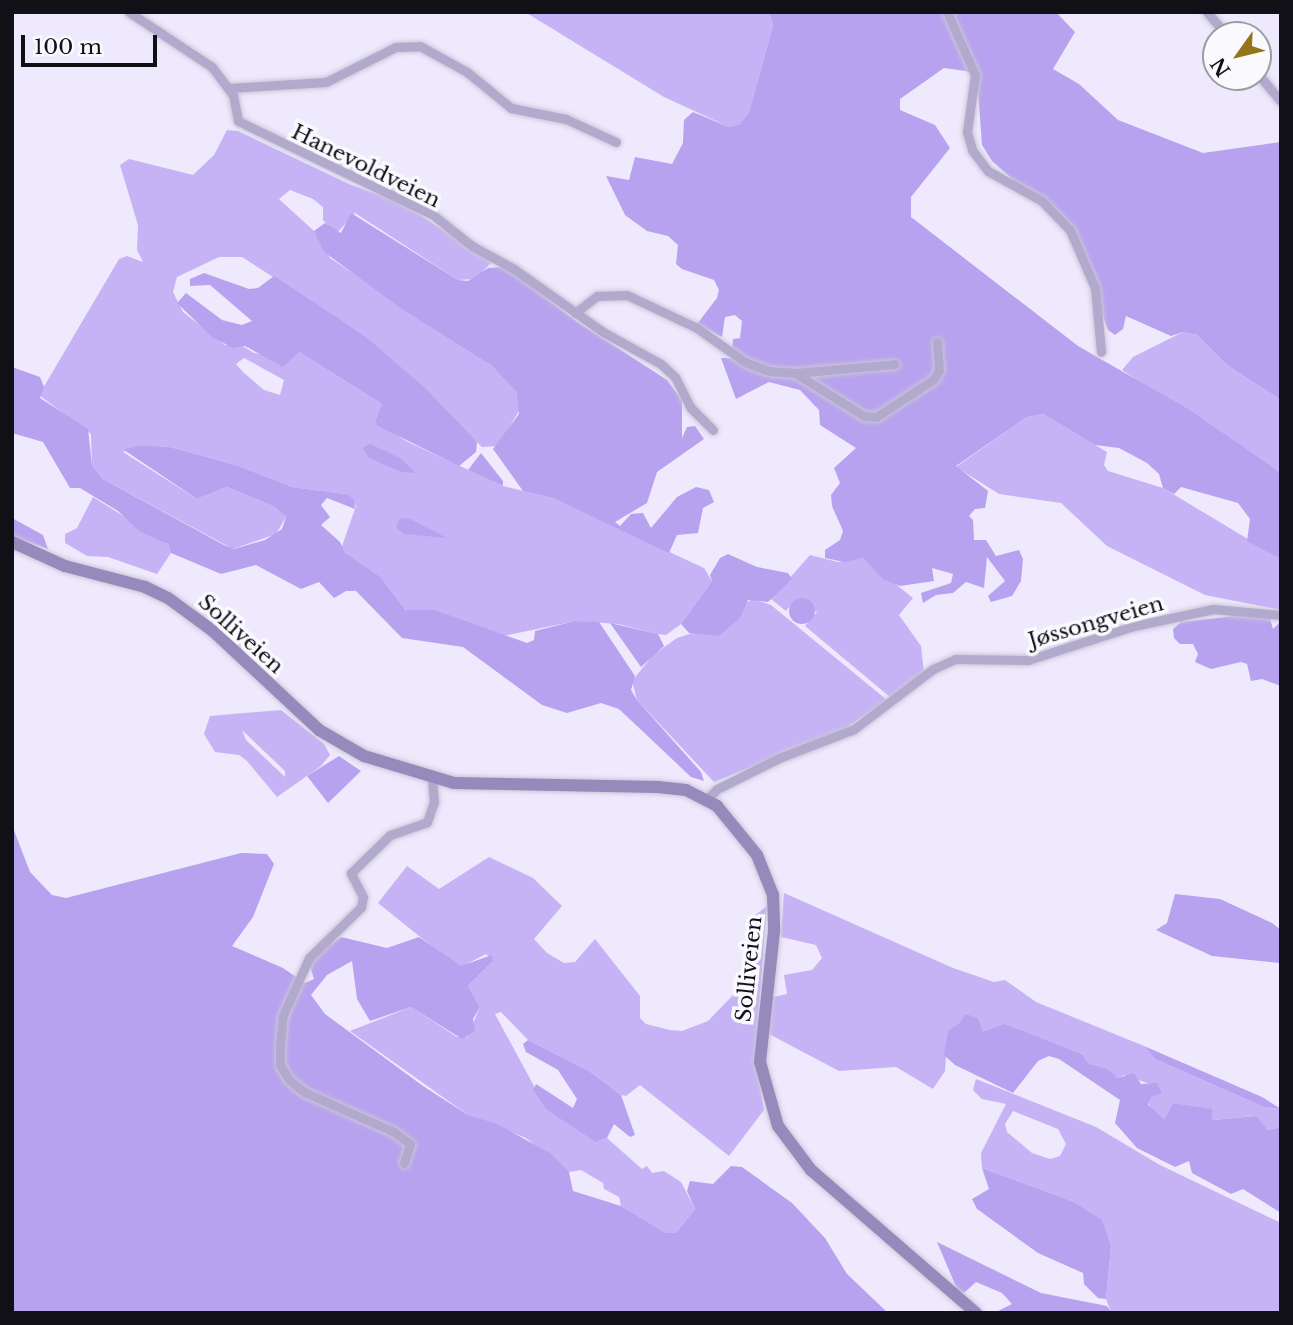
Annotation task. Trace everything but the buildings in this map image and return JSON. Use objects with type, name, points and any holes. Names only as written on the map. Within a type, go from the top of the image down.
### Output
[{"type":"street","name":"Hanevoldveien","points":[[130,12],[212,67],[229,88],[235,116],[244,126],[433,215],[472,246],[514,269],[575,313],[662,365],[675,377],[691,408],[713,430]]},
{"type":"street","points":[[947,12],[975,75],[967,132],[972,150],[988,171],[1042,201],[1070,230],[1095,288],[1101,352]]},
{"type":"street","points":[[229,88],[326,82],[396,47],[420,46],[467,72],[511,108],[566,119],[616,142]]},
{"type":"street","points":[[575,313],[597,296],[627,295],[697,328],[745,362],[795,373],[895,364]]},
{"type":"street","points":[[795,373],[864,416],[876,417],[934,379],[939,370],[937,342]]},
{"type":"street","name":"Solliveien","points":[[12,542],[65,566],[145,587],[169,598],[213,631],[336,742],[364,757],[432,778],[485,787],[658,787],[707,799],[757,855],[773,895],[774,931],[760,1062],[778,1126],[811,1170],[976,1313]]},
{"type":"street","name":"Jøssongveien","points":[[707,799],[717,789],[779,758],[854,729],[933,669],[955,659],[1040,658],[1134,626],[1213,609],[1281,615]]},
{"type":"street","points":[[404,1163],[410,1144],[394,1132],[304,1092],[289,1080],[280,1065],[280,1047],[283,1015],[295,983],[327,936],[361,906],[363,897],[351,873],[390,835],[427,821],[434,802],[432,778]]},
{"type":"shaded area","points":[[525,12],[769,12],[773,25],[749,112],[740,124],[729,127],[664,97]]},
{"type":"shaded area","points":[[769,12],[1056,12],[1075,32],[1053,69],[1079,84],[1118,120],[1203,153],[1281,142],[1281,400],[1227,365],[1197,335],[1183,332],[1171,336],[1126,316],[1123,329],[1115,335],[1108,330],[1071,231],[992,161],[982,145],[977,77],[966,71],[944,68],[900,99],[900,110],[935,125],[950,148],[911,197],[911,217],[1078,346],[1188,409],[1281,473],[1281,559],[1247,541],[1250,519],[1238,503],[1181,487],[1174,494],[1163,488],[1159,474],[1147,463],[1119,448],[1095,445],[1043,414],[1027,417],[956,466],[988,491],[985,508],[975,509],[969,516],[973,520],[974,540],[986,540],[996,556],[1019,550],[1023,559],[1021,581],[1012,596],[991,602],[988,596],[1005,581],[987,557],[984,588],[966,582],[953,593],[936,595],[923,603],[921,593],[951,583],[953,574],[932,568],[934,581],[900,586],[883,579],[863,558],[844,562],[825,558],[825,550],[840,540],[843,531],[832,506],[831,495],[840,483],[834,468],[856,448],[820,425],[819,410],[800,390],[769,382],[736,399],[721,358],[741,359],[732,348],[733,339],[740,338],[742,321],[735,315],[725,317],[722,337],[697,324],[717,298],[719,290],[714,280],[682,269],[676,264],[678,245],[668,236],[647,231],[625,215],[606,176],[629,180],[635,157],[672,164],[683,143],[684,120],[693,112],[729,127],[740,124],[749,112],[773,25]]},
{"type":"shaded area","points":[[227,130],[238,131],[351,185],[400,202],[492,262],[475,279],[458,280],[355,213],[336,234],[323,220],[323,207],[313,199],[290,190],[279,199],[314,231],[330,258],[491,365],[517,393],[522,406],[498,446],[482,447],[365,336],[242,257],[219,257],[177,277],[173,292],[183,312],[225,345],[239,344],[254,353],[289,359],[299,352],[382,404],[375,421],[406,441],[503,486],[553,498],[704,568],[712,581],[681,624],[666,635],[618,624],[576,621],[503,636],[435,610],[410,612],[399,606],[341,549],[356,506],[346,494],[292,487],[236,465],[170,447],[140,445],[123,452],[197,499],[227,487],[275,507],[286,517],[276,534],[233,549],[103,479],[92,465],[91,434],[39,395],[119,259],[127,256],[143,262],[137,250],[138,225],[120,165],[129,159],[193,175],[214,155]],"holes":[[[244,358],[284,380],[280,395],[264,390],[236,364]]]},
{"type":"shaded area","points":[[351,213],[458,280],[468,281],[488,268],[505,267],[576,321],[667,380],[682,400],[682,438],[687,427],[695,426],[704,439],[657,472],[647,503],[615,522],[620,526],[631,514],[643,513],[651,528],[677,497],[696,487],[709,490],[714,502],[703,508],[698,533],[677,535],[669,553],[553,498],[523,491],[493,449],[519,414],[517,393],[491,365],[402,309],[324,252],[314,231],[325,223],[341,233]]},
{"type":"shaded area","points":[[204,273],[249,289],[258,288],[274,276],[365,336],[426,389],[477,442],[476,452],[459,466],[378,426],[375,421],[382,404],[299,352],[283,367],[245,346],[233,348],[212,337],[177,303],[186,293],[222,320],[242,325],[252,321],[210,285],[190,286],[190,279]]},
{"type":"shaded area","points":[[1183,332],[1197,335],[1227,365],[1281,400],[1281,473],[1122,370],[1133,357]]},
{"type":"shaded area","points":[[12,367],[40,377],[44,387],[40,398],[88,429],[92,465],[103,479],[224,545],[234,549],[265,540],[282,529],[286,517],[275,507],[227,487],[197,499],[124,450],[140,445],[170,447],[236,465],[292,487],[346,494],[354,499],[355,509],[327,498],[321,505],[330,517],[321,525],[340,542],[345,553],[380,577],[405,610],[435,610],[527,643],[534,640],[535,631],[575,621],[599,622],[635,676],[631,690],[637,700],[701,772],[704,781],[691,777],[619,709],[601,703],[567,713],[542,705],[463,647],[402,638],[356,591],[346,591],[334,598],[319,582],[301,589],[256,565],[221,574],[171,553],[168,544],[139,531],[118,511],[80,488],[70,488],[43,442],[12,433]]},
{"type":"shaded area","points":[[1043,414],[1107,452],[1104,465],[1108,471],[1163,488],[1281,559],[1281,610],[1205,595],[1107,546],[1061,503],[999,494],[956,467],[1027,417]]},
{"type":"shaded area","points":[[370,444],[400,458],[416,473],[401,472],[369,458],[363,448]]},
{"type":"shaded area","points":[[481,453],[503,481],[503,486],[468,470]]},
{"type":"shaded area","points":[[93,497],[168,544],[171,553],[157,574],[108,557],[87,556],[65,543],[65,534],[77,528]]},
{"type":"shaded area","points":[[12,518],[43,535],[48,549],[12,536]]},
{"type":"shaded area","points":[[400,518],[410,519],[447,538],[404,534],[396,528]]},
{"type":"shaded area","points":[[728,554],[757,567],[788,573],[792,579],[768,602],[748,600],[740,618],[719,636],[689,633],[681,624],[712,581],[710,575],[720,558]]},
{"type":"shaded area","points":[[810,555],[838,562],[863,558],[913,598],[899,615],[921,646],[924,672],[890,697],[805,626],[817,612],[794,601],[786,611],[771,599]]},
{"type":"shaded area","points":[[802,598],[811,602],[815,611],[811,620],[802,624],[793,620],[789,611],[793,602]]},
{"type":"shaded area","points":[[753,599],[771,605],[887,700],[843,730],[714,782],[637,700],[632,681],[653,655],[677,638],[740,618],[744,604]]},
{"type":"shaded area","points":[[1244,615],[1270,619],[1273,629],[1281,621],[1281,686],[1262,679],[1251,681],[1247,664],[1241,662],[1211,669],[1195,662],[1198,654],[1193,644],[1180,644],[1174,638],[1173,629],[1181,622]]},
{"type":"shaded area","points":[[610,623],[658,634],[664,646],[641,667]]},
{"type":"shaded area","points":[[281,710],[324,744],[330,755],[321,766],[277,797],[239,755],[215,752],[204,734],[210,716]],"holes":[[[242,730],[285,771],[285,777],[246,740]]]},
{"type":"shaded area","points":[[339,756],[361,771],[328,803],[307,776]]},
{"type":"shaded area","points":[[12,825],[30,872],[52,895],[66,898],[241,853],[267,854],[274,864],[253,917],[232,946],[283,968],[305,983],[314,979],[310,966],[315,955],[341,937],[387,948],[419,937],[461,966],[492,955],[493,961],[468,986],[480,1007],[473,1019],[475,1031],[462,1039],[411,1007],[370,1021],[357,999],[352,961],[327,975],[311,995],[325,1014],[423,1086],[468,1115],[497,1124],[550,1153],[569,1172],[573,1191],[621,1206],[666,1233],[676,1233],[695,1209],[687,1191],[690,1181],[713,1184],[731,1166],[742,1167],[792,1203],[825,1238],[847,1274],[888,1313],[12,1313]]},
{"type":"shaded area","points":[[489,857],[533,878],[562,906],[534,939],[547,953],[564,963],[575,962],[595,939],[640,996],[640,1018],[646,1024],[670,1030],[682,1031],[708,1021],[734,994],[754,959],[754,916],[767,906],[755,1059],[764,1110],[729,1156],[640,1085],[626,1096],[621,1095],[589,1071],[528,1040],[501,1012],[495,1014],[547,1110],[599,1141],[607,1138],[642,1169],[647,1166],[652,1173],[664,1171],[681,1182],[695,1209],[676,1233],[666,1233],[621,1206],[619,1197],[604,1189],[603,1183],[581,1170],[569,1172],[526,1138],[468,1115],[350,1031],[411,1007],[457,1037],[467,1037],[480,1007],[468,986],[493,961],[486,954],[461,967],[454,964],[378,903],[407,866],[439,889]]},
{"type":"shaded area","points":[[784,893],[953,968],[994,982],[1005,980],[1036,1002],[1144,1046],[1155,1059],[1264,1107],[1281,1109],[1281,1127],[1268,1130],[1255,1116],[1212,1120],[1201,1108],[1173,1103],[1164,1119],[1149,1110],[1150,1084],[1124,1075],[1119,1078],[1089,1064],[1082,1054],[1005,1025],[988,1034],[960,1024],[948,1030],[945,1071],[933,1089],[896,1067],[839,1071],[769,1034],[773,997],[787,994],[784,975],[812,970],[822,958],[816,945],[781,937]]},
{"type":"shaded area","points":[[1175,894],[1220,899],[1272,923],[1281,930],[1279,963],[1212,956],[1156,930],[1167,923]]},
{"type":"shaded area","points":[[965,1014],[978,1018],[983,1032],[1004,1024],[1082,1054],[1089,1064],[1107,1069],[1118,1078],[1134,1073],[1141,1084],[1157,1083],[1162,1093],[1151,1097],[1148,1105],[1164,1119],[1173,1103],[1212,1109],[1212,1120],[1256,1116],[1268,1130],[1281,1127],[1281,1213],[1243,1189],[1231,1194],[1192,1173],[1189,1161],[1175,1167],[1137,1148],[1115,1123],[1120,1100],[1059,1059],[1049,1056],[1038,1061],[1013,1093],[955,1065],[944,1055],[948,1030],[960,1023]]},
{"type":"shaded area","points":[[528,1040],[589,1071],[621,1095],[635,1135],[630,1137],[614,1124],[607,1138],[596,1142],[547,1110],[533,1090],[536,1084],[573,1108],[577,1099],[558,1070],[526,1052],[523,1044]]},
{"type":"shaded area","points":[[1144,1046],[1262,1097],[1281,1109],[1264,1107],[1155,1059]]},
{"type":"shaded area","points":[[976,1079],[1096,1127],[1160,1165],[1281,1223],[1281,1313],[1111,1312],[1106,1299],[1111,1247],[1072,1201],[982,1168],[981,1153],[1006,1104],[982,1099],[973,1090]],"holes":[[[1013,1111],[1058,1129],[1066,1144],[1060,1156],[1050,1159],[1032,1153],[1007,1132],[1005,1124]]]},
{"type":"shaded area","points":[[982,1168],[1072,1201],[1102,1220],[1111,1247],[1106,1299],[1098,1298],[1084,1284],[1083,1273],[1038,1253],[977,1209],[972,1199],[989,1189]]},
{"type":"shaded area","points":[[937,1242],[1041,1293],[1107,1306],[1112,1313],[994,1313],[1012,1304],[1002,1293],[976,1282],[964,1293],[957,1289]]}]
